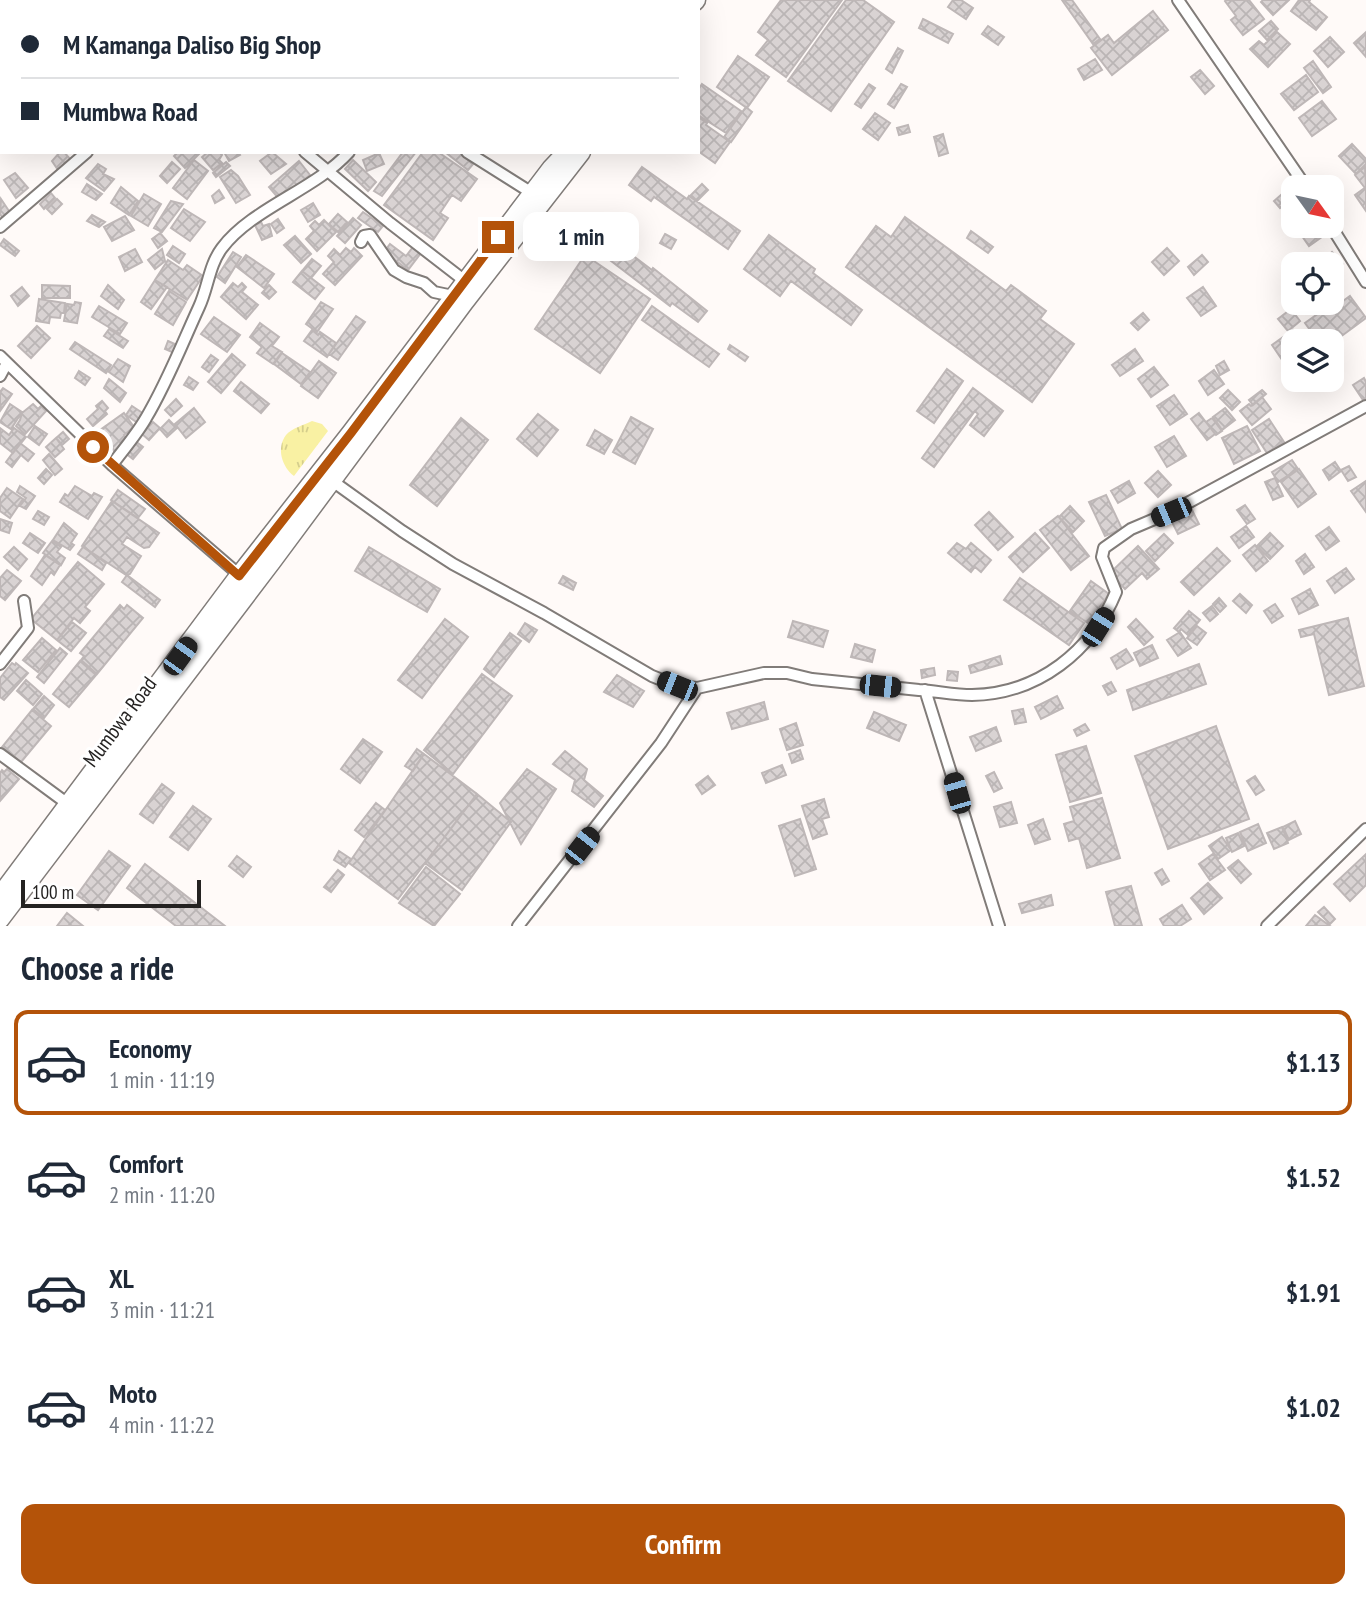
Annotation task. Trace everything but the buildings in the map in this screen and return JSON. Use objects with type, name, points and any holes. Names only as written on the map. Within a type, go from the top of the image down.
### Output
[{"type":"main road","name":"Mumbwa Road","points":[[0,919],[74,809],[246,580],[351,433],[532,193],[565,154]]},
{"type":"main road","name":"Mumbwa Road","points":[[246,580],[331,480],[579,154]]},
{"type":"main road","name":"Mumbwa Road","points":[[0,896],[74,809]]},
{"type":"street","points":[[1178,0],[1298,175]]},
{"type":"street","points":[[0,228],[85,154]]},
{"type":"street","points":[[307,154],[465,281]]},
{"type":"street","points":[[112,465],[145,420],[158,397],[205,295],[210,272],[222,248],[253,221],[327,171],[347,154]]},
{"type":"street","points":[[470,154],[532,193]]},
{"type":"street","points":[[361,242],[364,236],[370,235],[394,270],[425,284],[434,292],[453,296]]},
{"type":"street","points":[[1338,238],[1366,282]]},
{"type":"street","points":[[4,359],[112,465],[246,580]]},
{"type":"street","points":[[0,376],[4,359]]},
{"type":"street","points":[[331,480],[453,564],[652,676],[677,686],[697,688],[764,673],[787,673],[812,679],[973,695],[1010,689],[1070,660],[1098,627],[1116,592],[1102,557],[1104,548],[1131,529],[1171,512],[1366,406]]},
{"type":"street","points":[[0,664],[27,628],[24,601]]},
{"type":"street","points":[[517,926],[653,753],[697,688]]},
{"type":"street","points":[[925,690],[999,926]]},
{"type":"street","points":[[0,754],[74,809]]},
{"type":"street","points":[[1268,926],[1366,830]]},
{"type":"green space","points":[[312,421],[322,424],[328,431],[294,476],[286,468],[281,446],[291,430]]},
{"type":"route","points":[[93,447],[239,576],[351,433],[498,237]]}]
